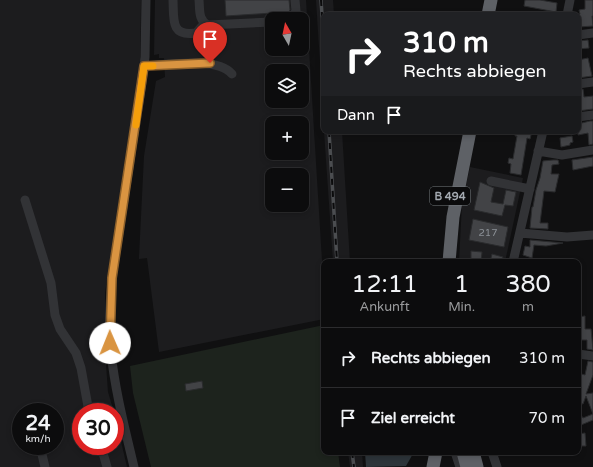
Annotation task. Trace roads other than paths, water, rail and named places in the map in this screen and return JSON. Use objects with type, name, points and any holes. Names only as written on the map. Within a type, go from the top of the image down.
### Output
[{"type":"highway","points":[[489,12],[492,0]]},
{"type":"highway","points":[[496,12],[498,0]]},
{"type":"highway","name":"B 494","points":[[441,259],[447,210],[462,134]]},
{"type":"highway","name":"B 494","points":[[449,259],[453,217],[469,134]]},
{"type":"highway","points":[[433,467],[435,455]]},
{"type":"highway","points":[[464,455],[467,467]]},
{"type":"highway","points":[[474,455],[477,467]]},
{"type":"street","points":[[134,467],[114,377],[110,340],[110,312],[112,278],[151,18],[146,0]]},
{"type":"street","points":[[173,0],[175,26],[178,32],[185,34],[196,33],[204,24]]},
{"type":"street","points":[[199,0],[200,18],[204,24],[212,25],[265,22]]},
{"type":"street","points":[[295,0],[295,12]]},
{"type":"street","points":[[568,12],[570,0]]},
{"type":"street","points":[[581,35],[593,33]]},
{"type":"street","points":[[144,66],[210,63],[221,66],[232,74]]},
{"type":"street","points":[[581,84],[593,82]]},
{"type":"street","points":[[581,117],[593,115]]},
{"type":"street","points":[[514,259],[542,134]]},
{"type":"street","points":[[538,151],[562,155],[593,150]]},
{"type":"street","points":[[491,181],[530,189]]},
{"type":"street","points":[[26,200],[51,283],[55,315],[60,329],[76,353],[81,368],[87,403]]},
{"type":"street","points":[[520,233],[567,237],[593,235]]},
{"type":"street","points":[[581,354],[593,356]]},
{"type":"street","points":[[43,455],[46,467]]},
{"type":"street","points":[[104,455],[107,467]]},
{"type":"street","points":[[456,455],[460,467]]},
{"type":"street","points":[[493,455],[497,467]]},
{"type":"railway","points":[[321,0],[322,12]]},
{"type":"railway","points":[[329,134],[337,259]]},
{"type":"railway","points":[[352,455],[354,467]]}]
